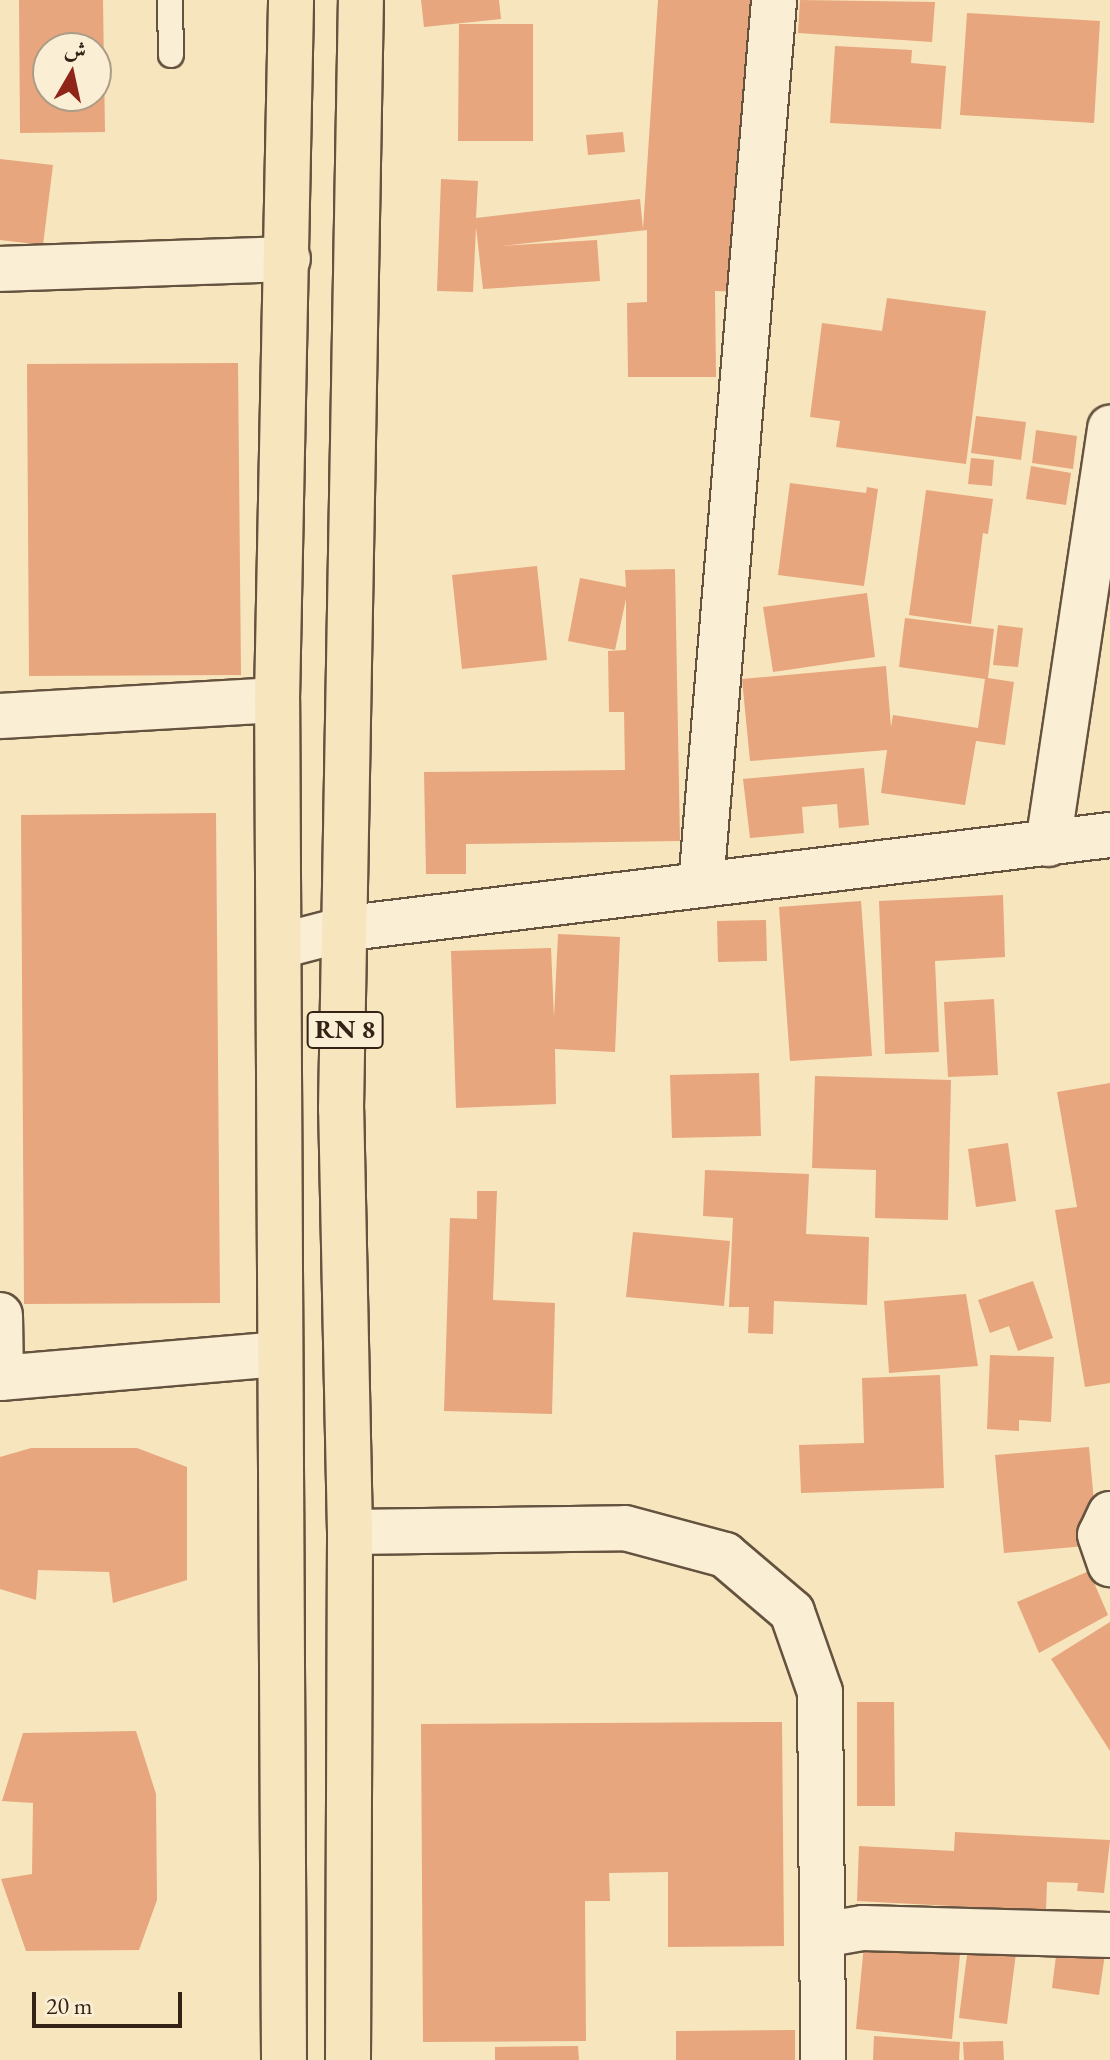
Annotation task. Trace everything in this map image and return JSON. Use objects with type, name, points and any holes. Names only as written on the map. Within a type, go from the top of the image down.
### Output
[{"type":"main road","name":"RN 8","points":[[284,2060],[277,700],[291,0]]},
{"type":"main road","name":"RN 8","points":[[348,2060],[350,1532],[341,1109],[349,928],[361,0]]},
{"type":"street","points":[[701,885],[774,0]]},
{"type":"street","points":[[0,269],[288,259]]},
{"type":"street","points":[[1048,844],[1110,428]]},
{"type":"street","points":[[0,716],[277,700]]},
{"type":"street","points":[[280,946],[349,928],[1110,835]]},
{"type":"street","points":[[0,1315],[0,1378],[278,1354]]},
{"type":"street","points":[[1110,1514],[1100,1535],[1110,1564]]},
{"type":"street","points":[[350,1532],[625,1528],[725,1555],[792,1612],[820,1692],[823,2060]]},
{"type":"street","points":[[822,1935],[863,1928],[1110,1935]]},
{"type":"lane","points":[[170,0],[171,55]]},
{"type":"building","points":[[19,0],[103,0],[103,32],[32,32],[32,112],[105,112],[105,132],[20,133]]},
{"type":"building","points":[[421,0],[499,0],[501,19],[424,27]]},
{"type":"building","points":[[658,0],[770,0],[743,292],[715,291],[716,377],[628,377],[627,303],[647,302],[647,230],[501,246],[597,240],[600,281],[483,289],[476,227],[473,292],[437,291],[441,179],[478,181],[476,218],[640,199],[643,229]]},
{"type":"building","points":[[800,0],[935,2],[932,42],[798,33]]},
{"type":"building","points":[[967,13],[1100,21],[1094,123],[960,115]]},
{"type":"building","points":[[459,24],[533,24],[533,141],[458,141]]},
{"type":"building","points":[[835,46],[912,50],[911,63],[946,66],[941,129],[830,123]]},
{"type":"building","points":[[623,132],[625,152],[588,155],[586,135]]},
{"type":"building","points":[[0,159],[53,165],[43,245],[0,240]]},
{"type":"building","points":[[887,298],[986,311],[966,464],[836,447],[840,421],[810,417],[822,323],[882,331]]},
{"type":"building","points":[[238,363],[241,675],[29,676],[27,364]]},
{"type":"building","points":[[976,416],[1026,422],[1021,460],[971,453]]},
{"type":"building","points":[[1036,430],[1077,436],[1073,469],[1032,463]]},
{"type":"building","points":[[971,458],[994,460],[992,486],[968,484]]},
{"type":"building","points":[[1031,466],[1071,473],[1066,505],[1026,499]]},
{"type":"building","points":[[790,483],[866,493],[867,487],[878,489],[864,586],[778,575]]},
{"type":"building","points":[[926,490],[993,499],[988,534],[983,533],[971,624],[909,615]]},
{"type":"building","points":[[537,566],[547,660],[462,669],[452,575]]},
{"type":"building","points":[[675,569],[680,841],[466,844],[466,874],[426,874],[424,772],[625,770],[624,712],[609,712],[608,651],[626,650],[626,599],[615,650],[568,641],[580,578],[626,587],[625,570]]},
{"type":"building","points":[[867,593],[875,657],[773,672],[763,607]]},
{"type":"building","points":[[905,618],[994,629],[988,678],[1014,682],[1005,745],[976,741],[965,805],[881,793],[887,750],[750,761],[742,679],[886,666],[891,727],[893,715],[978,728],[985,679],[899,667]]},
{"type":"building","points":[[998,625],[1023,628],[1018,667],[993,665]]},
{"type":"building","points":[[864,768],[869,825],[839,828],[837,804],[802,807],[804,833],[750,838],[743,779]]},
{"type":"building","points":[[216,813],[220,1303],[24,1304],[21,815]]},
{"type":"building","points":[[1003,895],[1005,957],[935,961],[939,1052],[885,1054],[879,901]]},
{"type":"building","points":[[861,901],[872,1056],[790,1061],[779,907]]},
{"type":"building","points":[[766,920],[767,961],[718,962],[717,921]]},
{"type":"building","points":[[558,934],[620,937],[615,1052],[555,1049],[556,1104],[456,1108],[451,951],[551,948],[554,1018]]},
{"type":"building","points":[[994,999],[998,1075],[948,1077],[944,1002]]},
{"type":"building","points":[[759,1073],[761,1136],[672,1138],[670,1075]]},
{"type":"building","points":[[815,1076],[951,1080],[948,1220],[875,1218],[876,1170],[812,1168]]},
{"type":"building","points":[[1110,1083],[1110,1383],[1085,1387],[1055,1210],[1077,1207],[1057,1092]]},
{"type":"building","points":[[1008,1143],[1016,1201],[976,1207],[968,1149]]},
{"type":"building","points":[[705,1170],[809,1174],[806,1234],[869,1237],[867,1305],[774,1301],[773,1334],[748,1333],[749,1307],[729,1307],[733,1218],[703,1216]]},
{"type":"building","points":[[477,1191],[497,1191],[493,1300],[555,1303],[552,1414],[444,1411],[450,1218],[477,1219]]},
{"type":"building","points":[[633,1232],[730,1241],[724,1306],[626,1297]]},
{"type":"building","points":[[1033,1281],[1053,1338],[1018,1351],[1009,1326],[990,1333],[978,1300]]},
{"type":"building","points":[[966,1294],[978,1366],[889,1373],[884,1301]]},
{"type":"building","points":[[990,1355],[1054,1357],[1051,1422],[1019,1420],[1019,1431],[987,1429]]},
{"type":"building","points":[[940,1375],[944,1488],[801,1493],[799,1445],[864,1443],[862,1378]]},
{"type":"building","points":[[1089,1447],[1098,1545],[1004,1553],[995,1455]]},
{"type":"building","points":[[31,1448],[137,1448],[187,1467],[187,1580],[113,1603],[109,1572],[38,1570],[36,1600],[0,1589],[0,1457]]},
{"type":"building","points":[[1089,1571],[1108,1615],[1039,1653],[1017,1602]]},
{"type":"building","points":[[1110,1622],[1110,1751],[1051,1659]]},
{"type":"building","points":[[857,1702],[894,1702],[895,1806],[857,1806]]},
{"type":"building","points":[[782,1722],[784,1946],[668,1947],[668,1872],[609,1873],[610,1901],[585,1901],[586,2041],[423,2042],[421,1724]]},
{"type":"building","points":[[136,1731],[156,1794],[157,1900],[139,1950],[26,1951],[1,1879],[32,1874],[33,1803],[2,1801],[23,1733]]},
{"type":"building","points":[[955,1832],[1110,1840],[1104,1893],[1077,1891],[1078,1883],[1047,1882],[1046,1911],[857,1901],[859,1846],[954,1851]]},
{"type":"building","points":[[865,1934],[961,1944],[952,2039],[856,2029]]},
{"type":"building","points":[[1058,1940],[1106,1947],[1099,1995],[1052,1988]]},
{"type":"building","points":[[968,1947],[1016,1953],[1007,2024],[959,2018]]},
{"type":"building","points":[[795,2030],[795,2060],[676,2060],[676,2031]]},
{"type":"building","points":[[874,2036],[960,2042],[959,2060],[873,2060]]},
{"type":"building","points":[[1003,2041],[1004,2060],[964,2060],[963,2042]]},
{"type":"building","points":[[578,2046],[579,2060],[495,2060],[495,2047]]}]
